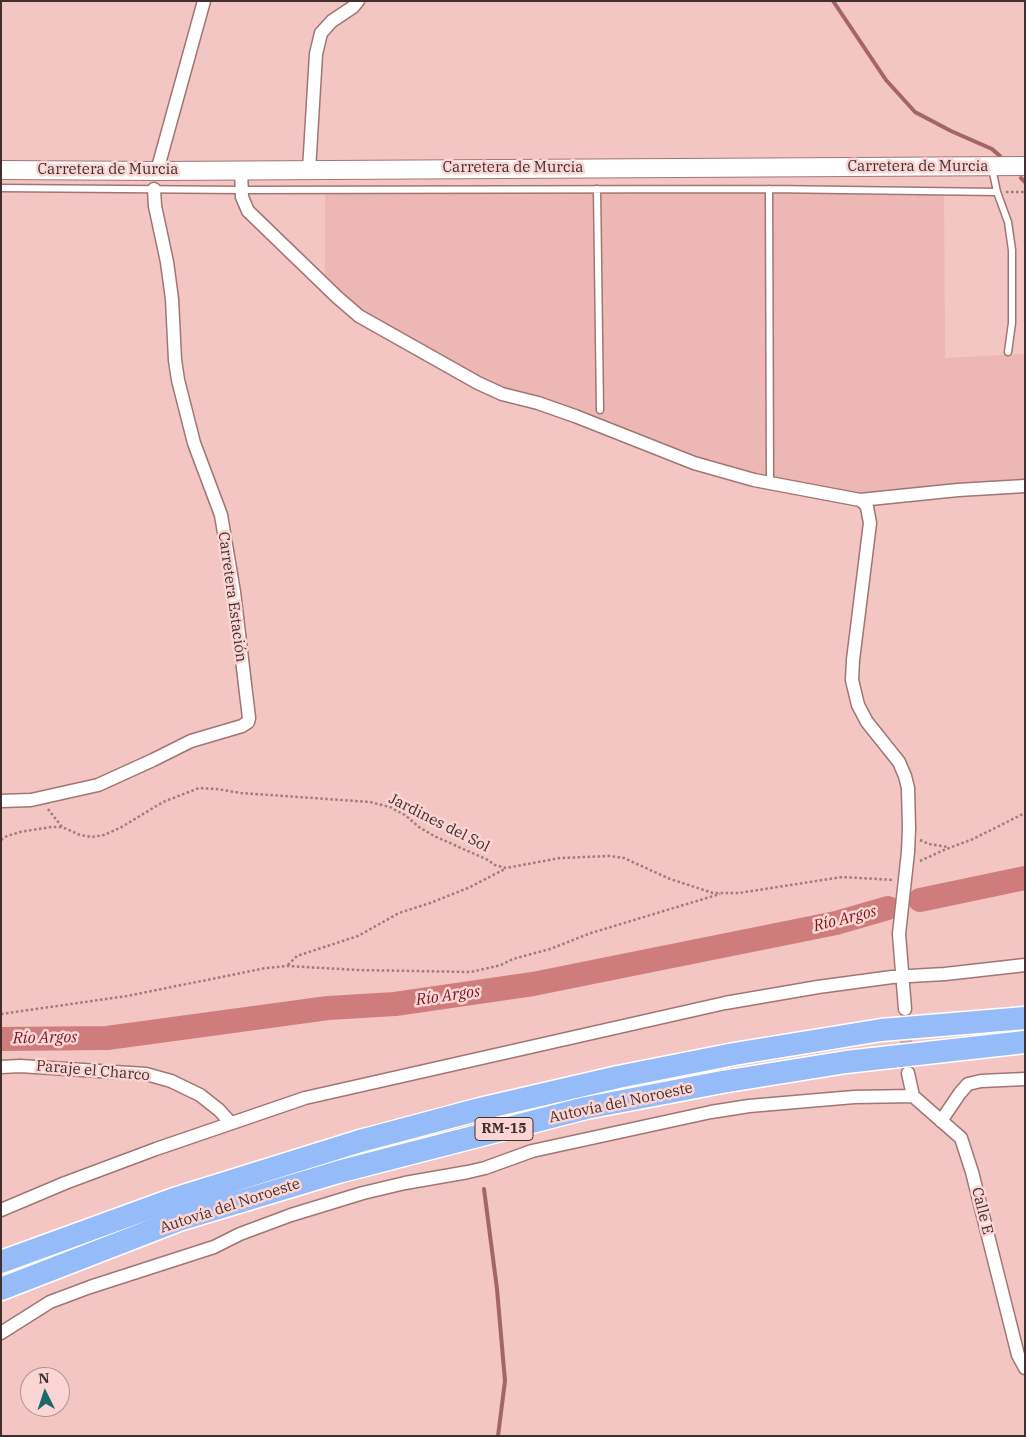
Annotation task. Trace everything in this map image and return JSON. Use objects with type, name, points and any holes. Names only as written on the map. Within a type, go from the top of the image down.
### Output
[{"type":"highway","name":"Autovía del Noroeste","points":[[1,1262],[174,1199],[360,1141],[480,1109],[618,1077],[734,1054],[881,1030],[1025,1018]]},
{"type":"highway","name":"Autovía del Noroeste","points":[[1,1289],[179,1220],[338,1172],[586,1108],[722,1082],[846,1062],[1025,1042]]},
{"type":"main road","name":"Carretera de Murcia","points":[[1,170],[157,171],[1025,166]]},
{"type":"street","points":[[157,171],[204,1]]},
{"type":"street","points":[[309,170],[316,54],[321,33],[332,21],[353,7],[358,1]]},
{"type":"street","points":[[241,170],[241,190],[245,205],[256,221],[359,316],[478,383],[502,394],[538,403],[575,416],[694,463],[770,483],[860,500],[958,490],[1025,486]]},
{"type":"street","name":"Carretera Estación","points":[[1,801],[40,798],[98,785],[191,741],[242,726],[248,722],[249,718],[234,592],[220,515],[187,421],[178,380],[175,360],[172,299],[167,262],[155,206],[154,189]]},
{"type":"street","points":[[860,500],[867,508],[870,523],[852,680],[858,706],[867,722],[898,762],[905,776],[909,805],[909,825],[907,867],[899,934],[905,1009]]},
{"type":"street","points":[[1,1210],[65,1183],[230,1122],[305,1098],[725,1003],[818,987],[902,976],[946,974],[1025,965]]},
{"type":"street","name":"Paraje el Charco","points":[[1,1067],[20,1066],[146,1074],[171,1080],[200,1095],[220,1110],[230,1122]]},
{"type":"street","points":[[1,1333],[50,1302],[90,1287],[214,1247],[240,1234],[291,1215],[363,1193],[405,1183],[468,1172],[532,1151],[711,1112],[749,1106],[854,1097],[913,1096],[908,1073]]},
{"type":"street","points":[[941,1121],[968,1084],[981,1081],[1025,1079]]},
{"type":"street","name":"Calle E","points":[[913,1096],[961,1138],[972,1172],[1018,1355],[1025,1368]]},
{"type":"lane","points":[[992,166],[997,192],[1008,222],[1012,250],[1012,323],[1008,352]]},
{"type":"lane","points":[[1,188],[241,190],[769,189],[997,192]]},
{"type":"lane","points":[[597,189],[600,410]]},
{"type":"lane","points":[[769,189],[770,483]]},
{"type":"path","points":[[997,192],[1025,192]]},
{"type":"path","name":"Jardines del Sol","points":[[62,827],[80,835],[92,837],[104,835],[136,820],[163,802],[199,788],[370,802],[390,807],[405,815],[419,827],[434,836],[506,868]]},
{"type":"path","points":[[40,798],[62,827]]},
{"type":"path","points":[[907,867],[1025,813]]},
{"type":"path","points":[[909,825],[916,837],[921,840],[929,844],[950,847]]},
{"type":"path","points":[[1,840],[20,832],[62,827]]},
{"type":"path","points":[[286,966],[297,956],[358,936],[399,913],[468,888],[506,868],[560,858],[610,856],[624,858],[670,879],[713,893],[739,893],[842,877],[905,881]]},
{"type":"path","points":[[1,1014],[98,1001],[234,974],[286,966],[384,971],[471,972],[501,965],[513,959],[550,949],[591,933],[723,893]]},
{"type":"shaded area","points":[[325,190],[944,191],[945,358],[1025,354],[1025,486],[860,500],[754,480],[502,394],[412,345],[325,286]]},
{"type":"waterway","points":[[833,1],[886,80],[915,112],[951,131],[992,149],[1000,156]]},
{"type":"waterway","points":[[1021,178],[1025,182]]},
{"type":"waterway","name":"Río Argos","points":[[920,900],[1025,878]]},
{"type":"waterway","name":"Río Argos","points":[[1,1039],[107,1038],[328,1008],[395,1004],[533,984],[836,923],[888,908]]},
{"type":"waterway","points":[[484,1189],[497,1289],[505,1381],[498,1436]]},
{"type":"tunnel","points":[[905,1022],[908,1073]]}]
